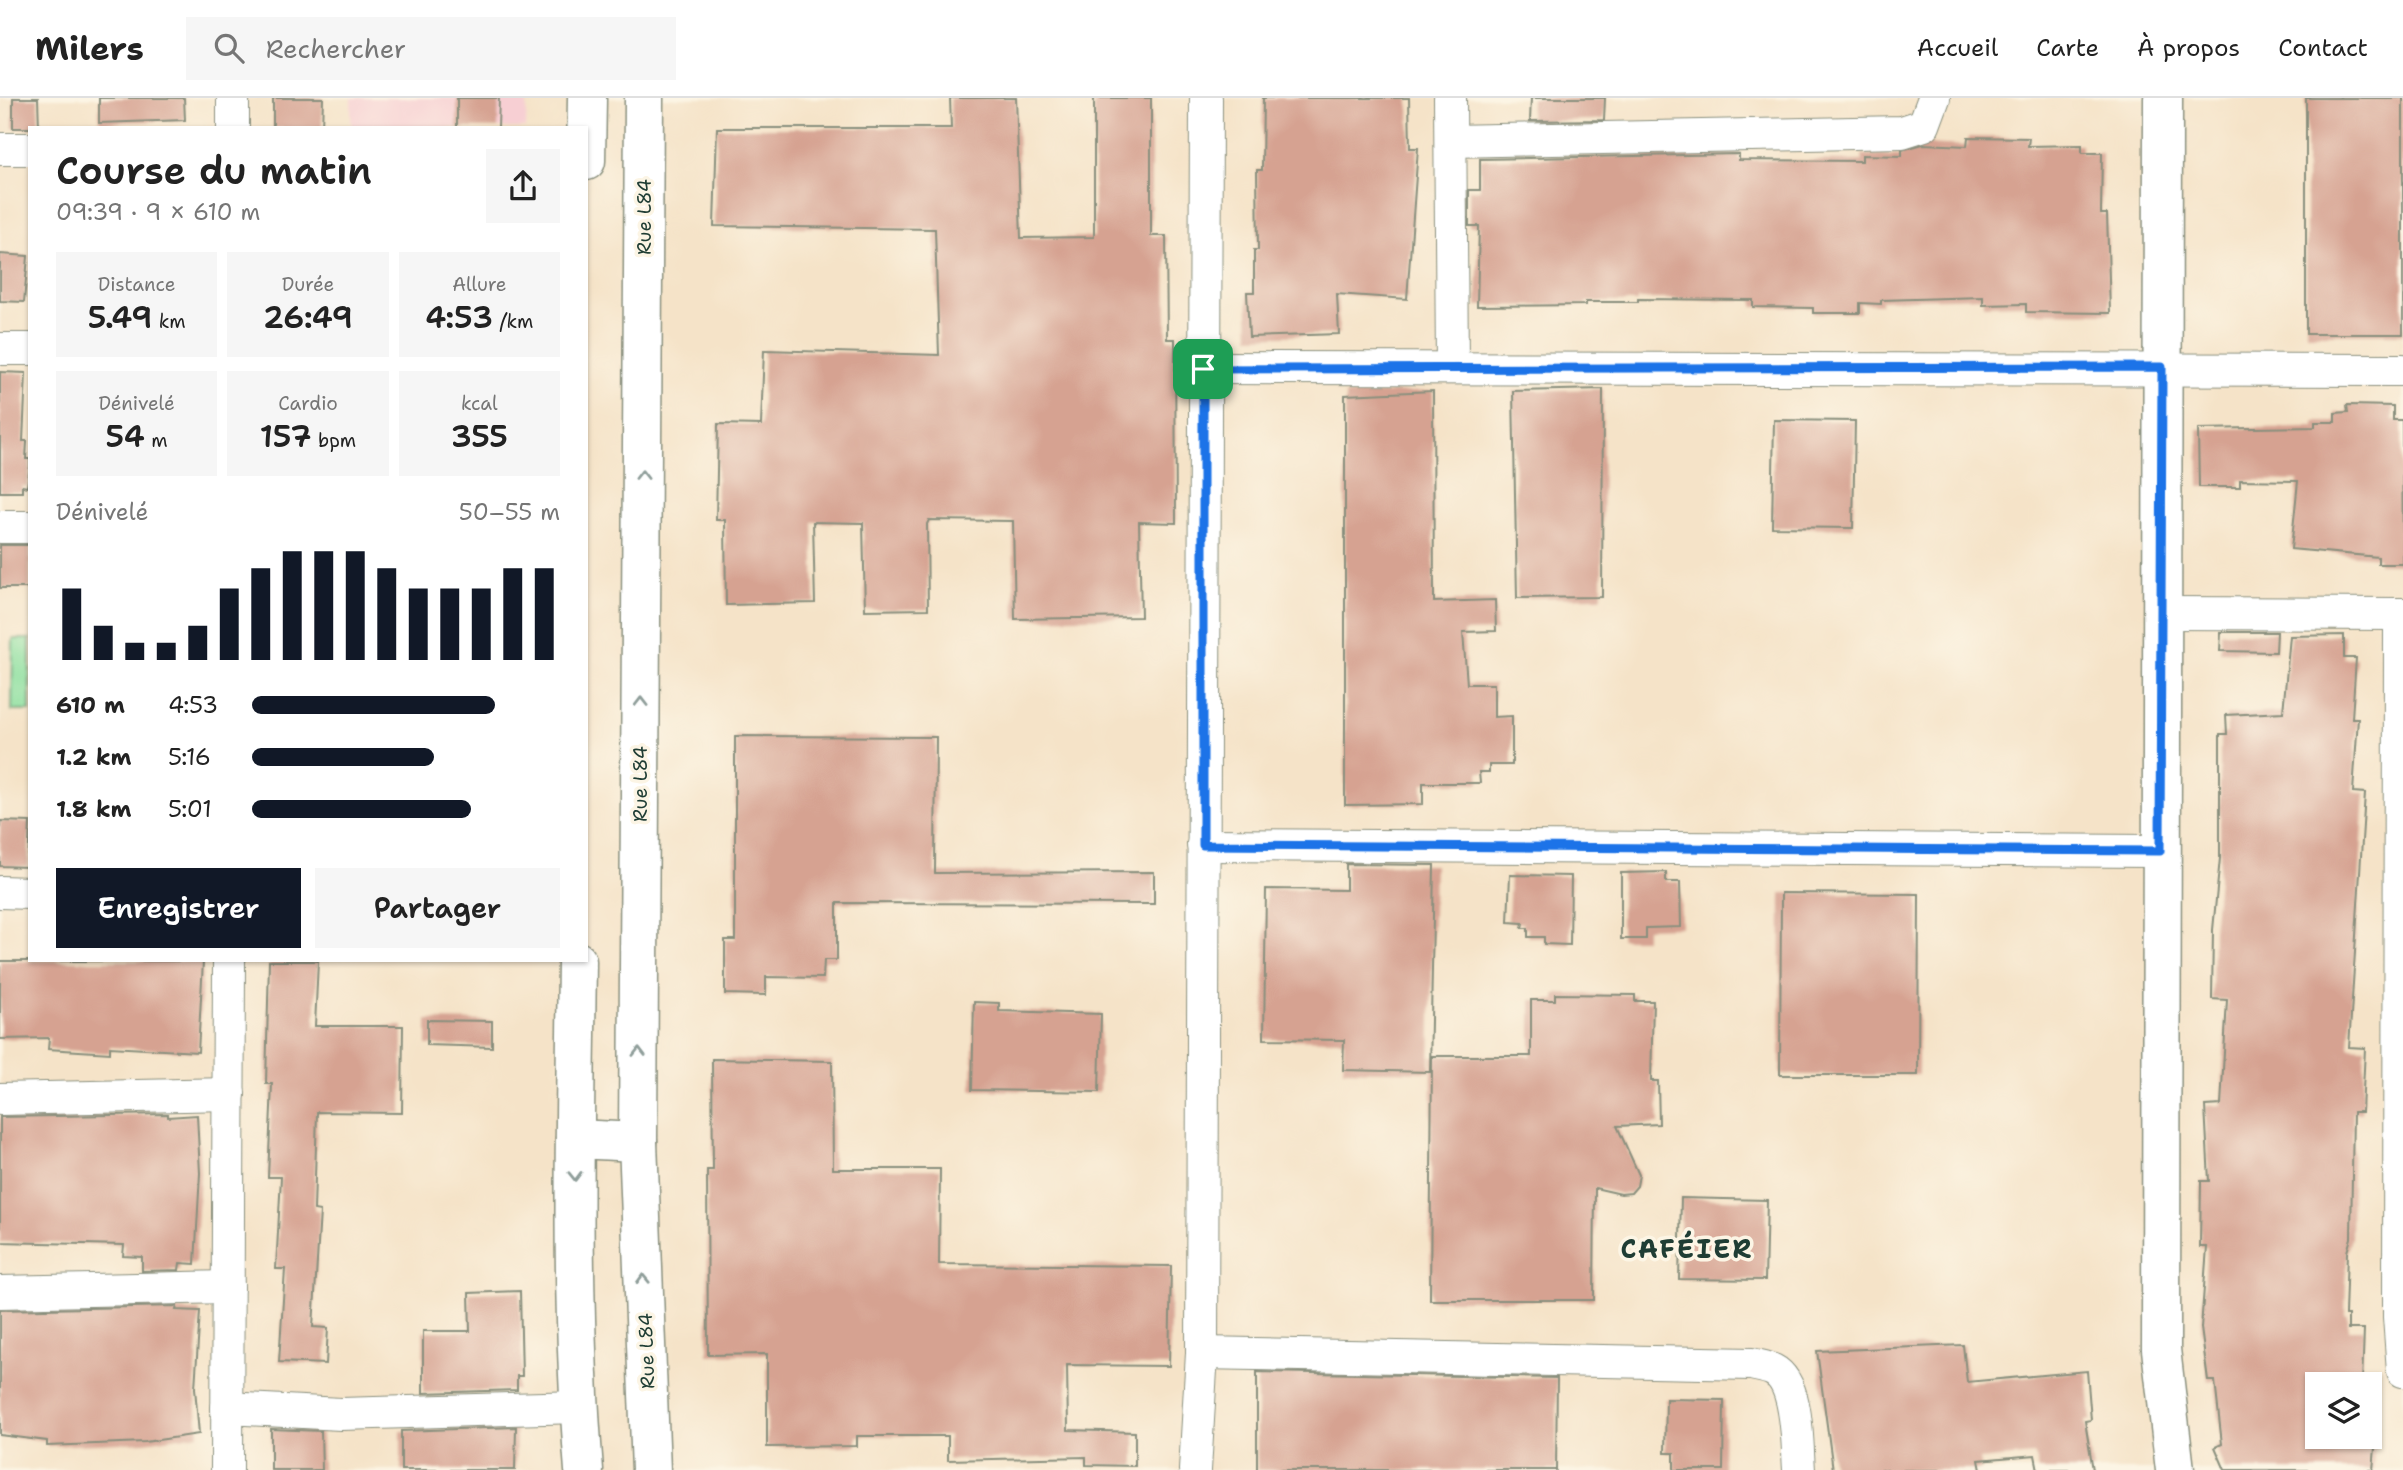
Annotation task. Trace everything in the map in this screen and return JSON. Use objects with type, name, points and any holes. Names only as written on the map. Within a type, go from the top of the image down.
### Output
[{"type":"main road","points":[[587,98],[587,126]]},
{"type":"main road","name":"Rue L84","points":[[645,98],[638,1143],[652,1470]]},
{"type":"main road","points":[[2163,98],[2160,613],[2161,1349],[2175,1470]]},
{"type":"main road","points":[[577,962],[575,1139],[579,1407],[583,1470]]},
{"type":"main road","points":[[575,1139],[638,1143]]},
{"type":"street","points":[[233,98],[233,126]]},
{"type":"street","points":[[1195,1470],[1202,1353],[1203,369],[1206,98]]},
{"type":"street","points":[[1450,98],[1452,368]]},
{"type":"street","points":[[1452,141],[1902,132],[1924,125],[1934,98]]},
{"type":"street","points":[[0,149],[28,149]]},
{"type":"street","points":[[0,349],[28,349]]},
{"type":"street","points":[[1203,369],[2162,367],[2403,370]]},
{"type":"street","points":[[0,527],[28,527]]},
{"type":"street","points":[[2160,613],[2402,614],[2399,1317],[2403,1371]]},
{"type":"street","points":[[1203,845],[2160,851]]},
{"type":"street","points":[[0,892],[28,893]]},
{"type":"street","points":[[227,1470],[229,962]]},
{"type":"street","points":[[0,1099],[229,1094]]},
{"type":"street","points":[[0,1292],[228,1287]]},
{"type":"street","points":[[1202,1353],[1752,1364],[1776,1371],[1788,1387],[1794,1410],[1798,1470]]},
{"type":"street","points":[[227,1408],[341,1414],[579,1407]]},
{"type":"shaded area","points":[[351,98],[527,98],[526,126],[351,126]]},
{"type":"green space","points":[[13,639],[28,639],[28,711],[12,711]]},
{"type":"building","points":[[13,98],[38,98],[39,126],[13,128]]},
{"type":"building","points":[[99,98],[184,98],[185,120],[99,123]]},
{"type":"building","points":[[273,98],[323,98],[322,126],[273,126]]},
{"type":"building","points":[[457,98],[499,98],[498,126],[457,126]]},
{"type":"building","points":[[950,98],[1016,98],[1021,238],[1094,237],[1094,98],[1151,98],[1151,236],[1166,236],[1167,339],[1175,339],[1176,523],[1139,522],[1141,617],[1015,619],[1013,521],[929,520],[928,609],[865,610],[863,523],[813,522],[815,603],[726,605],[725,520],[716,520],[718,424],[761,425],[764,350],[939,355],[935,229],[714,226],[717,128],[951,128]]},
{"type":"building","points":[[1263,98],[1409,98],[1410,148],[1418,148],[1407,299],[1337,294],[1339,334],[1249,337],[1247,292],[1254,292],[1254,250],[1258,250],[1257,170],[1262,170]]},
{"type":"building","points":[[1531,98],[1605,98],[1604,120],[1530,121]]},
{"type":"building","points":[[2306,98],[2403,98],[2403,334],[2306,334]]},
{"type":"building","points":[[1968,137],[2029,138],[2028,146],[2082,145],[2082,153],[2102,153],[2101,214],[2107,214],[2110,313],[2026,312],[2026,304],[1983,305],[1983,297],[1881,300],[1881,304],[1860,303],[1860,313],[1813,313],[1813,308],[1753,307],[1753,300],[1638,299],[1638,302],[1586,302],[1586,305],[1477,306],[1479,226],[1469,226],[1469,190],[1480,190],[1480,159],[1739,154],[1739,160],[1862,161],[1862,155],[1902,156],[1902,150],[1923,144],[1967,146]]},
{"type":"building","points":[[0,254],[28,256],[24,302],[0,301]]},
{"type":"building","points":[[0,372],[26,373],[23,441],[27,441],[27,487],[22,486],[22,492],[0,492]]},
{"type":"building","points":[[1603,389],[1602,597],[1517,598],[1513,391]]},
{"type":"building","points":[[1433,391],[1434,602],[1495,600],[1496,631],[1463,632],[1467,684],[1494,684],[1494,717],[1512,716],[1512,765],[1489,765],[1489,772],[1479,772],[1480,783],[1423,783],[1423,804],[1345,805],[1345,395]]},
{"type":"building","points":[[2347,405],[2393,406],[2393,420],[2402,420],[2403,564],[2378,564],[2378,557],[2291,549],[2298,481],[2240,480],[2240,487],[2199,487],[2198,429],[2315,427],[2315,422],[2335,422],[2335,413],[2348,412]]},
{"type":"building","points":[[1774,420],[1855,421],[1853,528],[1772,527]]},
{"type":"building","points":[[0,545],[28,545],[28,588],[0,588]]},
{"type":"building","points":[[2221,632],[2277,632],[2276,652],[2220,651]]},
{"type":"building","points":[[2344,635],[2344,658],[2356,658],[2352,718],[2358,718],[2353,792],[2365,793],[2349,1047],[2365,1048],[2362,1112],[2353,1112],[2351,1238],[2347,1252],[2345,1315],[2348,1315],[2348,1329],[2364,1329],[2362,1372],[2305,1372],[2305,1449],[2375,1449],[2373,1470],[2225,1470],[2215,1447],[2222,1444],[2215,1381],[2208,1381],[2201,1328],[2207,1247],[2200,1247],[2201,1181],[2209,1181],[2205,1106],[2221,1105],[2227,1000],[2212,999],[2213,930],[2220,858],[2220,734],[2227,734],[2226,715],[2283,712],[2290,636]]},
{"type":"building","points":[[735,736],[936,737],[935,873],[1154,872],[1154,904],[837,903],[837,960],[824,960],[823,978],[766,977],[766,995],[725,994],[725,940],[735,940]]},
{"type":"building","points":[[0,821],[28,822],[28,867],[0,866]]},
{"type":"building","points":[[1346,864],[1434,865],[1430,1072],[1343,1070],[1344,1040],[1264,1039],[1266,889],[1346,890]]},
{"type":"building","points":[[1666,872],[1666,882],[1680,882],[1681,927],[1646,928],[1646,939],[1621,939],[1621,873]]},
{"type":"building","points":[[1510,875],[1571,876],[1570,945],[1544,944],[1544,937],[1528,937],[1528,928],[1522,928],[1523,923],[1508,922]]},
{"type":"building","points":[[1781,893],[1919,894],[1918,1075],[1780,1075]]},
{"type":"building","points":[[0,961],[203,962],[198,1052],[110,1047],[110,1053],[48,1049],[49,1038],[0,1039]]},
{"type":"building","points":[[269,962],[318,962],[315,1026],[403,1026],[402,1113],[317,1112],[314,1210],[320,1211],[313,1327],[328,1328],[326,1364],[279,1362],[285,1269],[276,1269],[281,1177],[268,1177],[272,1084],[266,1084]]},
{"type":"building","points":[[1555,994],[1635,995],[1635,1001],[1653,1001],[1651,1081],[1658,1081],[1659,1124],[1617,1126],[1639,1175],[1637,1186],[1631,1193],[1621,1194],[1595,1188],[1594,1300],[1430,1300],[1432,1056],[1531,1056],[1531,1000],[1555,1000]]},
{"type":"building","points":[[974,1002],[999,1003],[999,1011],[1101,1014],[1099,1092],[972,1090]]},
{"type":"building","points":[[427,1020],[492,1021],[492,1047],[427,1045]]},
{"type":"building","points":[[712,1059],[832,1061],[833,1169],[940,1169],[939,1264],[1171,1266],[1169,1366],[1067,1365],[1068,1430],[1135,1432],[1135,1466],[1086,1465],[1086,1457],[948,1460],[948,1436],[857,1436],[857,1446],[767,1447],[767,1354],[708,1355],[707,1170],[713,1170]]},
{"type":"building","points":[[168,1114],[168,1117],[197,1115],[200,1173],[195,1264],[180,1263],[179,1270],[142,1271],[142,1257],[123,1256],[124,1245],[0,1242],[0,1117]]},
{"type":"building","points":[[1681,1198],[1767,1200],[1765,1280],[1679,1279]]},
{"type":"building","points":[[520,1291],[522,1376],[517,1376],[517,1390],[423,1393],[423,1331],[470,1331],[469,1293]]},
{"type":"building","points":[[177,1306],[176,1310],[200,1311],[195,1388],[199,1434],[145,1442],[47,1446],[47,1441],[0,1435],[0,1310]]},
{"type":"building","points":[[1963,1345],[1967,1382],[2087,1371],[2091,1420],[2085,1421],[2093,1470],[2038,1470],[2035,1455],[1979,1460],[1981,1470],[1833,1470],[1817,1351]]},
{"type":"building","points":[[1257,1372],[1557,1378],[1556,1470],[1257,1470]]},
{"type":"building","points":[[1666,1399],[1724,1400],[1723,1470],[1674,1470],[1674,1453],[1665,1453]]},
{"type":"building","points":[[516,1427],[515,1470],[401,1470],[401,1431]]},
{"type":"building","points":[[271,1429],[321,1431],[322,1470],[271,1470]]},
{"type":"district","name":"CAFÉIER","points":[[1687,1249]]},
{"type":"route","points":[[2162,367],[2160,851],[1203,845],[1203,369],[2162,367]]}]
